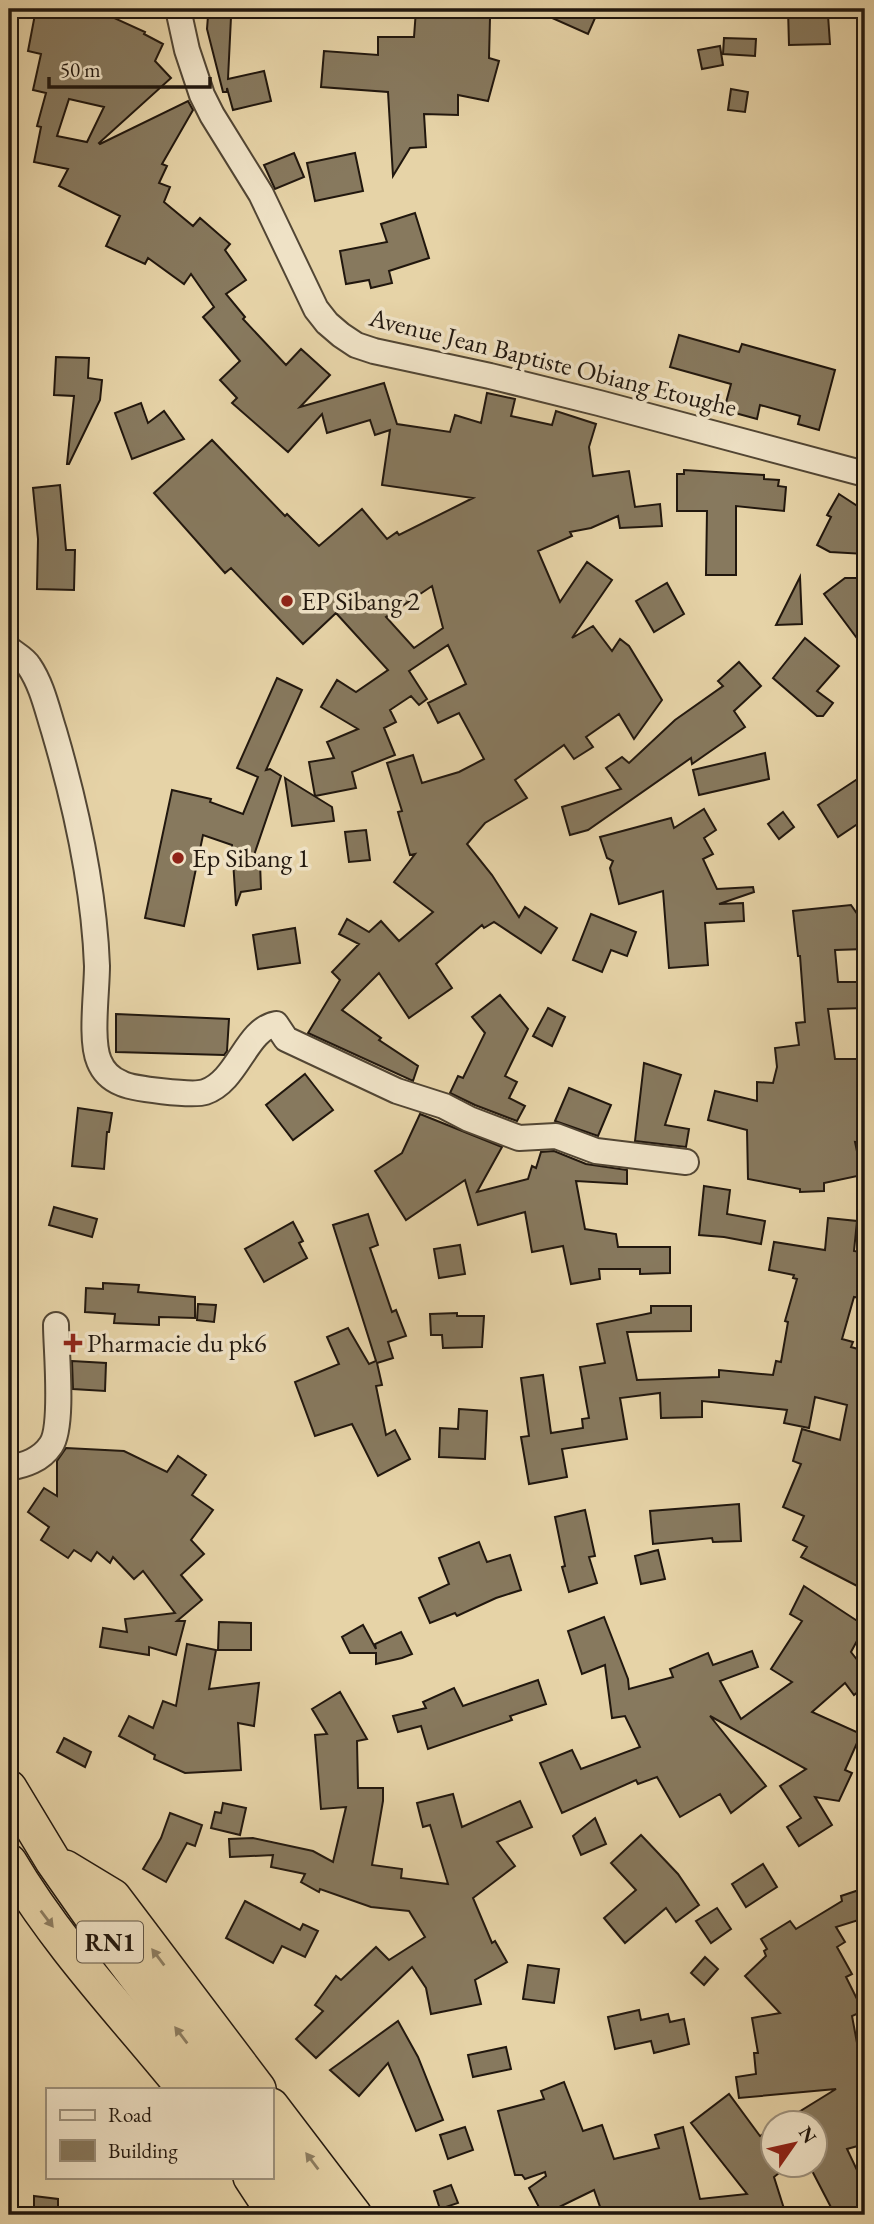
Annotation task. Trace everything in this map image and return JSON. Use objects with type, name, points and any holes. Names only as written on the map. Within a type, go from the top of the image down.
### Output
[{"type":"highway","name":"RN1","points":[[9,1788],[53,1861],[102,1931],[221,2088]]},
{"type":"highway","points":[[53,1861],[113,1897],[257,2088]]},
{"type":"highway","name":"RN1","points":[[9,1863],[26,1891],[98,1985],[184,2088]]},
{"type":"highway","points":[[273,2109],[354,2215]]},
{"type":"highway","points":[[273,2157],[312,2215]]},
{"type":"highway","points":[[252,2178],[276,2215]]},
{"type":"street","name":"Avenue Jean Baptiste Obiang Etoughe","points":[[178,9],[194,74],[212,116],[261,194],[316,309],[327,323],[349,340],[373,352],[490,376],[599,403],[865,474]]},
{"type":"street","points":[[9,649],[28,664],[43,695],[74,808],[94,926],[97,968],[95,1040],[98,1061],[107,1075],[123,1085],[184,1093],[205,1092],[219,1083],[237,1065],[254,1038],[266,1026],[276,1024],[286,1038],[397,1091],[444,1105],[469,1119],[519,1138],[556,1136],[596,1151],[686,1162]]},
{"type":"street","points":[[9,1468],[24,1466],[39,1458],[52,1444],[58,1428],[56,1325]]},
{"type":"building","points":[[36,9],[115,9],[114,18],[145,32],[144,34],[163,44],[155,61],[171,78],[99,143],[188,101],[193,110],[162,164],[167,166],[159,183],[170,187],[164,202],[193,226],[200,218],[230,244],[225,250],[246,280],[226,294],[245,317],[243,319],[286,365],[301,349],[330,375],[300,407],[384,383],[397,424],[450,432],[455,415],[481,423],[487,393],[515,399],[511,416],[552,425],[556,411],[596,424],[589,447],[593,476],[629,471],[635,507],[660,504],[662,526],[620,528],[618,516],[591,528],[570,532],[572,536],[538,551],[560,602],[587,562],[612,580],[572,638],[593,626],[612,651],[620,639],[629,646],[662,700],[634,739],[619,714],[586,737],[593,747],[574,759],[564,745],[515,780],[527,798],[485,823],[467,844],[492,875],[519,917],[525,907],[557,928],[541,953],[494,922],[484,928],[482,925],[436,964],[452,988],[409,1018],[379,973],[342,1010],[381,1038],[379,1040],[418,1066],[413,1081],[308,1033],[340,980],[332,972],[359,944],[339,934],[347,919],[369,932],[381,921],[399,941],[433,912],[394,882],[415,854],[410,855],[398,812],[402,811],[387,763],[413,755],[422,783],[459,772],[484,759],[459,713],[438,723],[428,703],[466,684],[448,645],[409,671],[427,699],[419,705],[411,696],[390,710],[396,722],[384,728],[395,755],[352,772],[356,788],[315,796],[309,762],[334,758],[327,742],[358,729],[321,707],[337,680],[356,692],[388,670],[336,613],[303,644],[231,568],[225,573],[154,493],[212,440],[285,516],[287,514],[319,546],[362,509],[387,539],[473,498],[382,485],[390,430],[375,435],[370,420],[327,433],[322,414],[288,452],[232,403],[237,398],[220,380],[240,361],[203,317],[214,307],[191,274],[184,284],[148,258],[145,264],[106,246],[120,216],[59,186],[68,169],[34,162],[41,127],[37,126],[46,93],[33,90],[41,54],[28,51]],"holes":[[[69,99],[104,107],[87,142],[57,136]],[[432,586],[443,628],[414,648],[386,617]]]},
{"type":"building","points":[[461,9],[477,9],[477,18],[490,18],[489,58],[499,61],[488,101],[458,95],[458,115],[424,114],[426,147],[410,148],[393,176],[388,92],[321,87],[324,51],[378,55],[378,37],[414,37],[416,10],[461,14]]},
{"type":"building","points":[[532,9],[599,9],[588,34]]},
{"type":"building","points":[[788,9],[814,9],[814,16],[828,15],[830,44],[789,45]]},
{"type":"building","points":[[208,16],[231,17],[228,79],[264,71],[271,101],[233,110],[227,88],[227,92],[223,92],[207,29]]},
{"type":"building","points":[[724,38],[756,39],[755,56],[723,54]]},
{"type":"building","points":[[720,46],[723,65],[702,69],[698,50]]},
{"type":"building","points":[[731,89],[748,92],[745,112],[728,110]]},
{"type":"building","points":[[294,153],[304,177],[275,189],[264,165]]},
{"type":"building","points":[[355,153],[363,191],[315,201],[307,163]]},
{"type":"building","points":[[415,213],[429,258],[389,271],[392,283],[371,288],[369,280],[346,284],[340,251],[387,242],[381,224]]},
{"type":"building","points":[[679,335],[739,352],[742,344],[835,370],[819,430],[798,424],[800,416],[760,405],[757,419],[724,410],[731,384],[670,367]]},
{"type":"building","points":[[56,357],[89,358],[88,378],[102,380],[100,400],[69,464],[74,396],[54,395]]},
{"type":"building","points":[[141,403],[148,423],[164,411],[184,439],[132,459],[115,413]]},
{"type":"building","points":[[684,470],[764,475],[764,479],[779,480],[778,486],[786,487],[784,511],[736,506],[736,575],[706,575],[707,511],[677,511],[677,474],[684,474]]},
{"type":"building","points":[[60,485],[66,550],[75,550],[74,590],[37,589],[38,539],[33,488]]},
{"type":"building","points":[[839,494],[865,511],[865,554],[830,552],[817,545],[831,517],[827,515]]},
{"type":"building","points":[[800,577],[802,624],[776,625]]},
{"type":"building","points":[[845,578],[865,578],[865,649],[824,594]]},
{"type":"building","points":[[667,583],[684,614],[654,632],[636,601]]},
{"type":"building","points":[[805,638],[839,666],[817,691],[833,703],[823,716],[817,716],[773,678]]},
{"type":"building","points":[[739,662],[761,686],[734,711],[745,727],[692,764],[691,758],[588,830],[570,835],[562,807],[621,789],[606,768],[622,757],[629,763],[675,720],[723,686],[718,681]]},
{"type":"building","points":[[277,678],[302,690],[266,770],[270,769],[281,776],[251,864],[260,863],[261,889],[241,892],[236,906],[232,845],[203,835],[184,926],[145,918],[172,790],[211,799],[210,802],[243,814],[258,777],[237,768]]},
{"type":"building","points":[[765,753],[769,779],[699,795],[693,770]]},
{"type":"building","points":[[865,774],[865,819],[838,837],[818,805]]},
{"type":"building","points":[[285,778],[332,807],[334,821],[292,826]]},
{"type":"building","points":[[704,809],[716,830],[704,838],[713,854],[703,859],[717,889],[753,887],[754,892],[719,904],[743,903],[744,921],[705,923],[708,965],[669,968],[663,891],[619,904],[610,868],[613,861],[607,858],[600,837],[671,818],[674,828]]},
{"type":"building","points":[[783,812],[794,827],[779,839],[768,824]]},
{"type":"building","points":[[366,830],[370,860],[349,862],[345,832]]},
{"type":"building","points":[[851,905],[858,915],[865,910],[865,949],[835,950],[838,982],[865,982],[865,1008],[828,1009],[835,1059],[865,1059],[865,1143],[855,1142],[862,1175],[824,1183],[824,1191],[800,1192],[800,1189],[748,1179],[747,1130],[708,1120],[715,1091],[757,1101],[757,1082],[773,1083],[777,1067],[775,1048],[799,1045],[796,1023],[805,1022],[800,956],[793,911]]},
{"type":"building","points":[[591,914],[636,932],[627,956],[611,950],[602,972],[573,960]]},
{"type":"building","points":[[295,928],[300,963],[258,969],[253,935]]},
{"type":"building","points":[[500,995],[528,1029],[505,1076],[517,1082],[509,1098],[525,1106],[517,1121],[450,1093],[458,1076],[463,1078],[485,1033],[472,1017]]},
{"type":"building","points":[[548,1008],[565,1017],[552,1046],[533,1036]]},
{"type":"building","points":[[116,1014],[229,1019],[227,1051],[224,1055],[116,1052]]},
{"type":"building","points":[[644,1063],[681,1075],[665,1125],[689,1129],[686,1147],[635,1141]]},
{"type":"building","points":[[305,1074],[333,1110],[293,1140],[266,1105]]},
{"type":"building","points":[[569,1088],[611,1105],[598,1136],[555,1121]]},
{"type":"building","points":[[78,1108],[112,1113],[107,1132],[104,1169],[72,1166]]},
{"type":"building","points":[[420,1114],[502,1147],[477,1192],[528,1179],[532,1166],[536,1168],[541,1152],[554,1151],[586,1164],[627,1170],[627,1184],[576,1181],[585,1229],[616,1234],[618,1247],[670,1247],[670,1273],[640,1274],[640,1269],[599,1269],[600,1279],[571,1284],[563,1246],[532,1252],[525,1212],[478,1225],[465,1180],[406,1220],[375,1171],[402,1153]]},
{"type":"building","points":[[704,1186],[730,1190],[727,1214],[765,1221],[761,1244],[699,1235]]},
{"type":"building","points":[[54,1207],[97,1219],[92,1237],[49,1225]]},
{"type":"building","points":[[368,1214],[378,1245],[370,1248],[392,1312],[396,1310],[406,1336],[388,1342],[393,1358],[377,1363],[382,1385],[376,1386],[386,1435],[395,1430],[410,1459],[378,1476],[352,1424],[315,1436],[295,1382],[339,1364],[327,1337],[348,1328],[369,1364],[376,1361],[333,1225]]},
{"type":"building","points":[[828,1218],[857,1221],[854,1251],[865,1253],[860,1298],[854,1297],[842,1339],[853,1342],[851,1347],[865,1351],[865,1590],[801,1557],[807,1547],[793,1540],[804,1516],[783,1507],[801,1464],[793,1461],[802,1429],[840,1440],[847,1405],[815,1397],[809,1428],[784,1423],[787,1410],[702,1401],[702,1417],[661,1418],[660,1393],[620,1398],[627,1439],[562,1449],[567,1477],[529,1484],[521,1437],[529,1436],[521,1378],[543,1375],[551,1433],[583,1428],[582,1419],[589,1418],[580,1367],[605,1363],[597,1324],[651,1313],[651,1306],[691,1306],[691,1331],[627,1332],[637,1380],[719,1377],[719,1370],[773,1375],[776,1361],[781,1362],[788,1322],[785,1321],[797,1279],[793,1278],[794,1275],[769,1270],[774,1242],[825,1250]]},
{"type":"building","points":[[293,1222],[303,1241],[299,1243],[307,1258],[264,1282],[245,1249]]},
{"type":"building","points":[[460,1245],[465,1274],[439,1278],[434,1249]]},
{"type":"building","points":[[103,1283],[139,1285],[138,1292],[195,1297],[195,1318],[159,1317],[159,1325],[114,1323],[115,1314],[85,1312],[86,1288],[103,1289]]},
{"type":"building","points":[[198,1304],[216,1305],[214,1322],[197,1320]]},
{"type":"building","points":[[457,1313],[457,1316],[484,1316],[482,1347],[443,1348],[442,1335],[431,1335],[430,1314]]},
{"type":"building","points":[[72,1361],[106,1363],[105,1391],[73,1389]]},
{"type":"building","points":[[459,1409],[487,1411],[485,1459],[439,1457],[440,1428],[458,1429]]},
{"type":"building","points":[[66,1448],[124,1451],[167,1472],[178,1456],[206,1475],[192,1495],[213,1510],[191,1540],[204,1554],[181,1575],[202,1600],[177,1621],[185,1621],[176,1655],[149,1647],[149,1655],[100,1647],[103,1628],[127,1632],[125,1619],[175,1613],[143,1571],[134,1579],[113,1557],[110,1563],[97,1552],[91,1561],[74,1550],[68,1558],[41,1540],[49,1527],[28,1512],[44,1488],[57,1496],[57,1461]]},
{"type":"building","points":[[739,1504],[741,1541],[713,1542],[712,1538],[653,1544],[650,1511]]},
{"type":"building","points":[[585,1510],[595,1556],[589,1557],[597,1583],[569,1592],[562,1567],[565,1566],[555,1517]]},
{"type":"building","points":[[479,1542],[487,1562],[510,1555],[521,1590],[457,1616],[455,1613],[430,1623],[419,1598],[449,1584],[439,1558]]},
{"type":"building","points":[[658,1550],[665,1579],[641,1584],[635,1556]]},
{"type":"building","points":[[804,1586],[865,1626],[851,1652],[865,1670],[865,1686],[854,1695],[845,1683],[812,1712],[861,1734],[845,1770],[852,1773],[839,1801],[815,1797],[832,1825],[799,1846],[787,1827],[801,1818],[780,1786],[806,1769],[710,1716],[766,1786],[731,1813],[720,1794],[680,1817],[657,1777],[638,1784],[636,1780],[562,1813],[540,1763],[572,1750],[581,1769],[640,1747],[625,1716],[612,1718],[605,1665],[582,1674],[568,1631],[604,1617],[628,1679],[629,1689],[673,1677],[670,1669],[708,1653],[713,1665],[752,1651],[758,1667],[720,1681],[741,1719],[792,1682],[771,1669],[802,1621],[790,1614]]},
{"type":"building","points":[[219,1622],[251,1623],[251,1650],[218,1650]]},
{"type":"building","points":[[363,1625],[376,1649],[375,1644],[401,1632],[412,1654],[376,1664],[376,1653],[350,1653],[342,1637]]},
{"type":"building","points":[[187,1644],[216,1650],[209,1689],[259,1683],[254,1726],[238,1723],[241,1770],[185,1773],[154,1759],[155,1755],[119,1736],[129,1716],[153,1728],[163,1701],[176,1706]]},
{"type":"building","points":[[538,1680],[546,1704],[510,1716],[512,1720],[428,1749],[421,1726],[398,1732],[393,1716],[426,1708],[423,1702],[454,1688],[463,1706]]},
{"type":"building","points":[[340,1692],[367,1739],[357,1741],[358,1788],[383,1788],[372,1865],[402,1869],[401,1878],[448,1884],[430,1825],[423,1827],[417,1803],[453,1794],[462,1827],[520,1801],[532,1827],[497,1842],[515,1866],[473,1898],[492,1943],[495,1941],[507,1962],[475,1980],[481,2004],[431,2014],[426,1988],[412,1967],[316,2058],[296,2039],[323,2011],[315,2005],[336,1976],[341,1980],[376,1947],[389,1960],[425,1937],[409,1911],[371,1907],[320,1889],[319,1892],[301,1882],[305,1874],[271,1867],[273,1855],[230,1857],[229,1839],[253,1838],[313,1851],[333,1862],[346,1807],[321,1809],[315,1735],[327,1734],[312,1709]]},
{"type":"building","points":[[64,1738],[91,1752],[85,1767],[57,1752]]},
{"type":"building","points":[[223,1803],[246,1808],[240,1835],[211,1828],[215,1812],[221,1813]]},
{"type":"building","points":[[170,1813],[202,1825],[195,1846],[187,1843],[166,1882],[143,1869],[161,1838]]},
{"type":"building","points":[[595,1818],[606,1844],[581,1855],[573,1836]]},
{"type":"building","points":[[641,1835],[678,1874],[699,1905],[676,1922],[666,1908],[625,1943],[604,1918],[636,1890],[611,1863]]},
{"type":"building","points":[[763,1864],[777,1887],[746,1907],[732,1884]]},
{"type":"building","points":[[865,1888],[865,1918],[836,1927],[845,1942],[837,1947],[852,1974],[846,1977],[863,2011],[852,2016],[865,2086],[865,2144],[847,2149],[865,2187],[865,2215],[835,2215],[816,2178],[828,2178],[828,2108],[805,2108],[836,2089],[739,2098],[736,2077],[756,2074],[754,2053],[758,2053],[752,2018],[780,2013],[745,1976],[766,1956],[764,1951],[767,1949],[761,1939],[790,1921],[796,1929],[842,1901],[841,1896]]},
{"type":"building","points":[[245,1901],[300,1930],[303,1924],[318,1931],[305,1957],[282,1946],[273,1963],[226,1938]]},
{"type":"building","points":[[717,1908],[731,1929],[711,1943],[696,1921]]},
{"type":"building","points":[[705,1957],[718,1969],[704,1985],[691,1973]]},
{"type":"building","points":[[528,1965],[559,1969],[554,2003],[523,1999]]},
{"type":"building","points":[[639,2010],[641,2020],[668,2014],[670,2022],[684,2019],[689,2044],[654,2053],[651,2041],[615,2049],[608,2017]]},
{"type":"building","points":[[398,2021],[418,2057],[443,2120],[416,2131],[388,2063],[359,2096],[330,2070]]},
{"type":"building","points":[[506,2047],[511,2069],[473,2077],[468,2055]]},
{"type":"building","points":[[564,2082],[583,2131],[602,2125],[614,2159],[659,2148],[655,2135],[683,2127],[700,2199],[747,2194],[691,2123],[729,2094],[758,2133],[758,2178],[774,2178],[786,2215],[603,2215],[594,2190],[543,2215],[529,2188],[546,2176],[545,2172],[525,2179],[522,2175],[515,2175],[498,2111],[544,2099],[541,2091]]},
{"type":"building","points":[[465,2127],[473,2150],[448,2159],[440,2135]]},
{"type":"building","points":[[451,2185],[458,2203],[440,2209],[434,2191]]},
{"type":"building","points":[[34,2196],[58,2199],[58,2215],[34,2215]]},
{"type":"place","name":"EP Sibang 2","points":[[287,601]]},
{"type":"place","name":"Ep Sibang 1","points":[[178,858]]},
{"type":"place","name":"Pharmacie du pk6","points":[[73,1343]]}]
